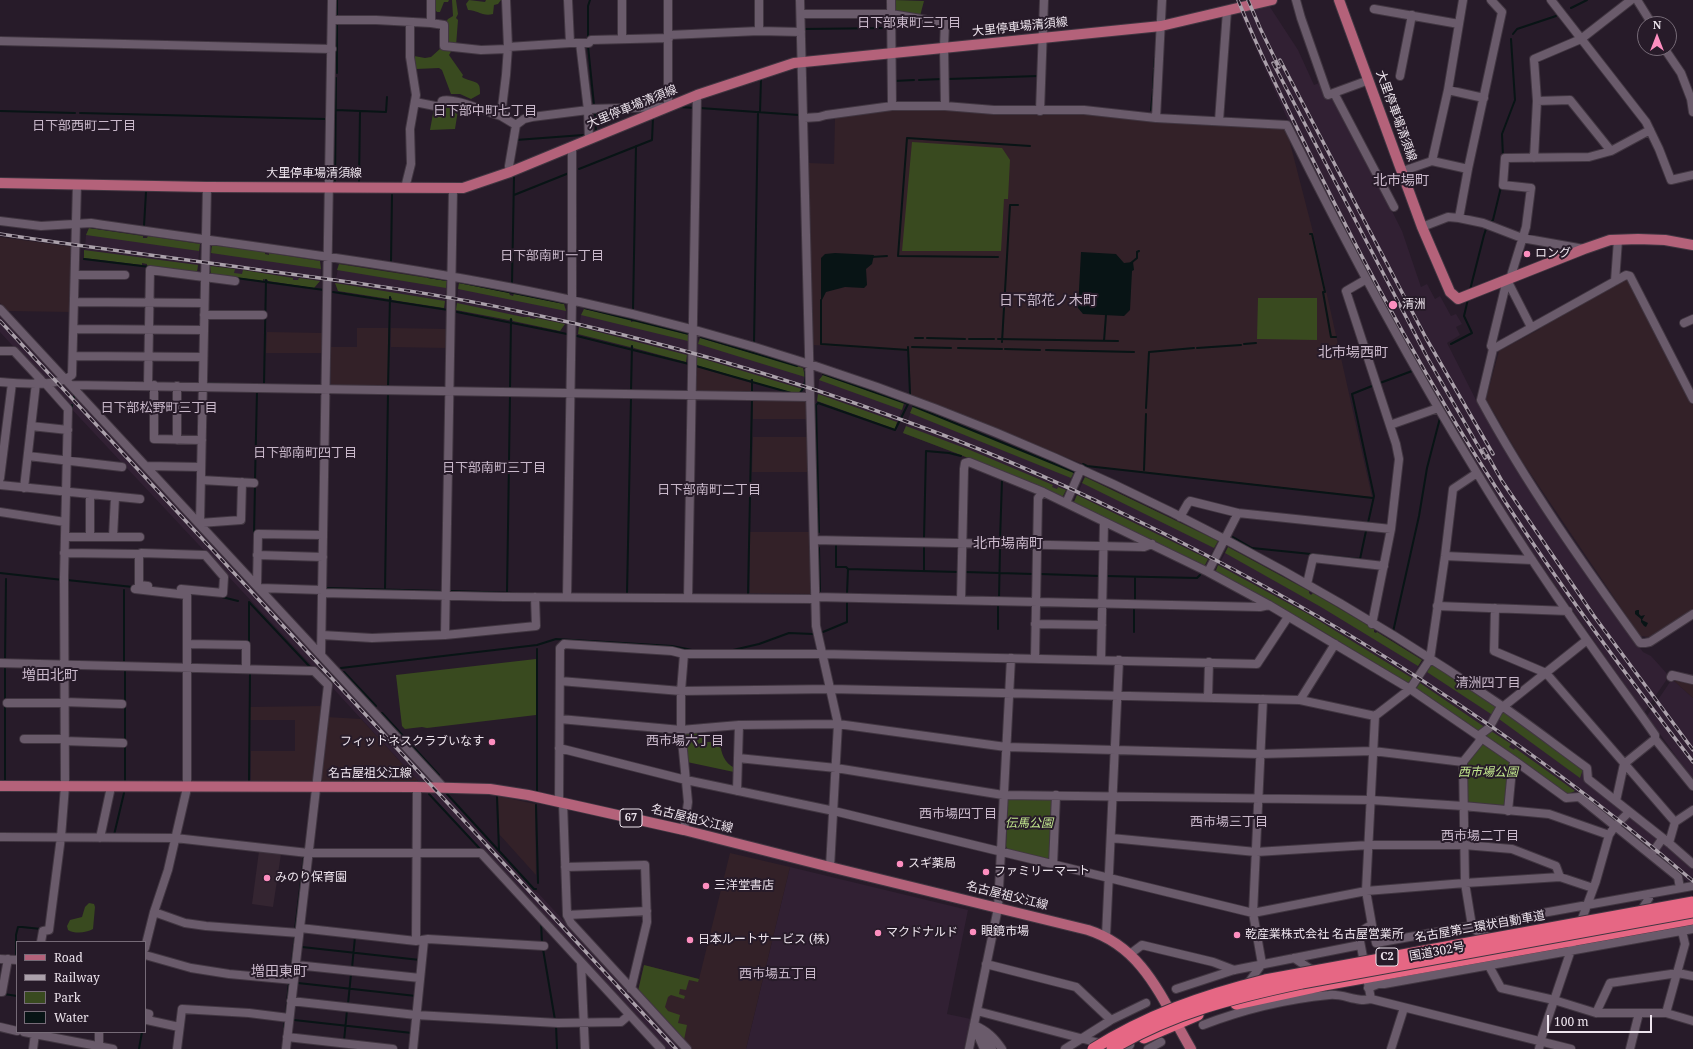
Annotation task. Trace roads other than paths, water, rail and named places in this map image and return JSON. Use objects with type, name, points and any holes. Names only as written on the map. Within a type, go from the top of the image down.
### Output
[{"type":"highway","name":"名古屋第二環状自動車道","points":[[1093,1049],[1135,1025],[1171,1009],[1203,997],[1250,984],[1300,973],[1693,902]]},
{"type":"highway","name":"名古屋第二環状自動車道","points":[[1123,1048],[1147,1030],[1177,1017],[1240,996],[1302,983],[1693,912]]},
{"type":"highway","name":"国道302号","points":[[1123,1048],[1176,1024],[1233,1005],[1250,1001],[1328,985],[1367,983],[1424,967],[1693,919]]},
{"type":"main road","name":"大里停車場清須線","points":[[0,183],[207,187],[453,189],[473,185],[510,172],[697,95],[802,62],[1161,26],[1269,0]]},
{"type":"main road","name":"大里停車場清須線","points":[[1339,0],[1403,171],[1422,227],[1450,292],[1458,300],[1610,240],[1665,240],[1693,245]]},
{"type":"main road","name":"名古屋祖父江線","points":[[0,786],[187,788],[417,787],[490,789],[561,802],[684,830],[1088,930],[1106,936],[1124,948],[1146,973],[1161,995],[1191,1049]]},
{"type":"street","points":[[321,655],[332,0]]},
{"type":"street","points":[[431,0],[431,23]]},
{"type":"street","points":[[501,116],[508,48],[506,0]]},
{"type":"street","points":[[568,0],[570,43]]},
{"type":"street","points":[[622,0],[622,39]]},
{"type":"street","points":[[510,172],[509,166],[516,125],[524,119],[588,110],[667,107],[669,36],[668,0]]},
{"type":"street","points":[[759,0],[759,31]]},
{"type":"street","points":[[800,0],[816,626],[838,724],[830,867]]},
{"type":"street","points":[[891,0],[892,106]]},
{"type":"street","points":[[1040,111],[1044,0]]},
{"type":"street","points":[[1156,118],[1162,0]]},
{"type":"street","points":[[1296,0],[1300,18],[1328,95],[1369,80]]},
{"type":"street","points":[[1432,161],[1448,90],[1463,0]]},
{"type":"street","points":[[1459,218],[1468,169],[1502,12],[1491,0]]},
{"type":"street","points":[[1551,0],[1646,122],[1660,149],[1671,180],[1693,175]]},
{"type":"street","points":[[1534,158],[1537,101],[1534,59],[1582,39],[1631,0]]},
{"type":"street","points":[[1637,0],[1647,16]]},
{"type":"street","points":[[1374,9],[1459,24]]},
{"type":"street","points":[[1219,122],[1227,11]]},
{"type":"street","points":[[800,14],[891,14],[945,23],[945,106]]},
{"type":"street","points":[[1400,76],[1412,15]]},
{"type":"street","points":[[332,20],[376,20],[444,25],[444,46],[481,50],[569,45],[570,43],[589,43],[591,40],[759,31],[801,32]]},
{"type":"street","points":[[405,188],[411,164],[410,129],[415,102],[415,86],[410,57],[410,22]]},
{"type":"street","points":[[0,41],[332,48]]},
{"type":"street","points":[[580,43],[588,110],[589,139]]},
{"type":"street","points":[[1669,56],[1681,73],[1691,99],[1693,112]]},
{"type":"street","points":[[1448,90],[1484,98]]},
{"type":"street","points":[[1334,93],[1394,208]]},
{"type":"street","points":[[688,598],[697,95]]},
{"type":"street","points":[[415,102],[440,107],[442,101],[445,99],[461,102],[473,108],[501,116],[516,125]]},
{"type":"street","points":[[1537,101],[1570,100],[1611,151]]},
{"type":"street","points":[[804,118],[892,106],[945,106],[994,110],[1084,110],[1156,118],[1287,125],[1365,280],[1477,473],[1532,560],[1587,640],[1655,735],[1656,739],[1693,786]]},
{"type":"street","points":[[1650,130],[1611,151],[1589,157],[1505,158],[1503,185],[1531,188],[1526,226],[1491,346],[1493,349],[1481,400],[1499,433],[1573,550],[1640,643],[1650,642],[1693,615]]},
{"type":"street","points":[[567,597],[571,392],[572,146]]},
{"type":"street","points":[[1403,171],[1432,161],[1468,169]]},
{"type":"street","points":[[69,382],[72,375],[73,356],[77,184]]},
{"type":"street","points":[[200,523],[207,187]]},
{"type":"street","points":[[445,635],[444,596],[450,390],[453,189]]},
{"type":"street","points":[[1422,227],[1448,217],[1459,218],[1487,225],[1522,238],[1584,249]]},
{"type":"street","points":[[0,221],[41,226],[91,223],[328,256],[452,276],[572,300],[693,330],[809,365],[912,400],[1081,469],[1225,539],[1307,584],[1430,659],[1503,707],[1587,768],[1588,780],[1693,864]]},
{"type":"street","points":[[1615,281],[1618,240]]},
{"type":"street","points":[[202,440],[154,439],[148,357],[150,270],[235,281]]},
{"type":"street","points":[[75,275],[125,275]]},
{"type":"street","points":[[1493,349],[1626,275],[1630,276],[1693,399]]},
{"type":"street","points":[[1365,280],[1346,291],[1390,425],[1399,459],[1391,529],[1372,624]]},
{"type":"street","points":[[1509,280],[1531,327]]},
{"type":"street","points":[[74,302],[204,303]]},
{"type":"street","points":[[0,309],[200,523],[444,788]]},
{"type":"street","points":[[204,315],[263,315]]},
{"type":"street","points":[[1684,323],[1693,319]]},
{"type":"street","points":[[74,329],[204,330]]},
{"type":"street","points":[[0,351],[14,351],[41,380],[41,383],[68,409],[64,554],[65,786],[61,837],[49,930],[43,931],[41,941]]},
{"type":"street","points":[[73,356],[203,358]]},
{"type":"street","points":[[0,382],[69,382],[177,386],[810,397]]},
{"type":"street","points":[[0,478],[12,383]]},
{"type":"street","points":[[24,488],[31,426],[41,383]]},
{"type":"street","points":[[177,386],[178,440]]},
{"type":"street","points":[[1390,425],[1438,408]]},
{"type":"street","points":[[31,426],[68,430]]},
{"type":"street","points":[[28,456],[122,467]]},
{"type":"street","points":[[961,600],[964,469],[965,463],[969,462],[1043,492],[1152,544],[1269,605],[1335,644],[1410,689],[1566,798],[1578,798],[1678,877],[1680,888]]},
{"type":"street","points":[[146,466],[201,467]]},
{"type":"street","points":[[1066,503],[1081,469]]},
{"type":"street","points":[[1477,473],[1453,488],[1430,659],[1410,689],[1375,716],[1366,890],[1376,943],[1693,886]]},
{"type":"street","points":[[201,480],[254,482]]},
{"type":"street","points":[[200,523],[241,520],[242,482]]},
{"type":"street","points":[[0,485],[66,493],[140,499]]},
{"type":"street","points":[[1035,658],[1038,498],[1043,492]]},
{"type":"street","points":[[90,495],[90,537]]},
{"type":"street","points":[[113,537],[115,497]]},
{"type":"street","points":[[1180,517],[1190,501],[1238,513],[1391,529]]},
{"type":"street","points":[[0,512],[65,522]]},
{"type":"street","points":[[1208,572],[1238,513]]},
{"type":"street","points":[[1101,660],[1104,522]]},
{"type":"street","points":[[258,587],[258,534],[323,535]]},
{"type":"street","points":[[65,537],[140,538]]},
{"type":"street","points":[[814,540],[1144,547],[1152,544]]},
{"type":"street","points":[[64,554],[141,553],[205,555],[224,576],[223,594],[139,585],[139,554]]},
{"type":"street","points":[[258,555],[322,557]]},
{"type":"street","points":[[1445,556],[1532,560]]},
{"type":"street","points":[[1307,584],[1314,558],[1384,566]]},
{"type":"street","points":[[258,587],[322,592],[444,596],[815,598],[1260,607],[1269,605]]},
{"type":"street","points":[[135,589],[187,595],[187,788],[168,870],[154,912],[146,944]]},
{"type":"street","points":[[322,635],[372,638],[445,635],[536,626],[535,597]]},
{"type":"street","points":[[1437,606],[1568,611]]},
{"type":"street","points":[[1495,608],[1494,651],[1546,673],[1675,822]]},
{"type":"street","points":[[687,1049],[571,924],[566,915],[559,748],[560,648],[564,644],[672,651],[684,654],[823,654],[1257,664],[1288,617]]},
{"type":"street","points":[[1035,624],[1102,625]]},
{"type":"street","points":[[1506,962],[1515,951],[1475,930],[1472,926],[1465,883],[1463,762],[1479,742],[1481,734],[1489,728],[1503,707],[1587,640]]},
{"type":"street","points":[[187,644],[246,646],[246,665]]},
{"type":"street","points":[[1300,700],[1335,644]]},
{"type":"street","points":[[684,654],[681,691],[681,730],[688,802],[684,830]]},
{"type":"street","points":[[969,1049],[998,908],[1011,658]]},
{"type":"street","points":[[1106,936],[1119,660]]},
{"type":"street","points":[[0,662],[314,671],[328,685],[286,1049]]},
{"type":"street","points":[[1208,698],[1209,662]]},
{"type":"street","points":[[1671,677],[1672,675],[1693,680]]},
{"type":"street","points":[[560,681],[681,691],[831,689],[1300,700],[1375,716]]},
{"type":"street","points":[[1233,1005],[1262,964],[1253,913],[1263,699]]},
{"type":"street","points":[[7,703],[64,702],[122,704]]},
{"type":"street","points":[[560,719],[681,730],[740,725],[838,724],[1006,747],[1260,754],[1373,751],[1463,762]]},
{"type":"street","points":[[737,791],[740,725]]},
{"type":"street","points":[[1616,801],[1624,764],[1656,739]]},
{"type":"street","points":[[24,740],[123,742]]},
{"type":"street","points":[[559,748],[686,780],[834,811],[1253,913],[1366,890],[1560,877],[1592,888]]},
{"type":"street","points":[[738,758],[836,768],[1004,795],[1371,800],[1463,806],[1550,814],[1609,835]]},
{"type":"street","points":[[1508,811],[1512,769],[1515,761]]},
{"type":"street","points":[[100,838],[111,787]]},
{"type":"street","points":[[413,1049],[420,978],[417,787]]},
{"type":"street","points":[[1053,865],[1056,795]]},
{"type":"street","points":[[1651,855],[1666,841],[1675,822],[1693,810]]},
{"type":"street","points":[[1540,1045],[1609,835],[1615,826],[1629,812]]},
{"type":"street","points":[[0,837],[175,838],[308,853],[481,853],[541,917],[544,924],[661,1049]]},
{"type":"street","points":[[1110,838],[1256,852],[1368,846],[1464,845],[1512,849],[1556,866],[1560,877]]},
{"type":"street","points":[[565,867],[645,865],[646,922],[632,989]]},
{"type":"street","points":[[1629,930],[1650,894]]},
{"type":"street","points":[[566,915],[647,911]]},
{"type":"street","points":[[154,912],[185,922],[206,926],[300,930],[420,940],[428,939],[544,946]]},
{"type":"street","points":[[1371,999],[1359,936],[1361,931],[1372,925]]},
{"type":"street","points":[[1645,927],[1665,934]]},
{"type":"street","points":[[1367,983],[1384,984],[1693,929]]},
{"type":"street","points":[[1666,1013],[1685,944],[1682,931]]},
{"type":"street","points":[[1130,954],[1142,944],[1213,962],[1234,970]]},
{"type":"street","points":[[1176,989],[1234,970],[1360,945]]},
{"type":"street","points":[[146,956],[192,968],[228,974],[294,980]]},
{"type":"street","points":[[1294,958],[1328,985],[1316,996]]},
{"type":"street","points":[[0,992],[2,992],[4,959],[16,960]]},
{"type":"street","points":[[581,963],[584,1049]]},
{"type":"street","points":[[986,964],[1076,987],[1112,1020]]},
{"type":"street","points":[[296,965],[420,978]]},
{"type":"street","points":[[1489,966],[1500,988],[1554,1000],[1596,1013],[1666,1013],[1693,1022]]},
{"type":"street","points":[[1424,967],[1438,975]]},
{"type":"street","points":[[1596,1013],[1610,983],[1678,973],[1693,976]]},
{"type":"street","points":[[1203,1025],[1237,1013],[1261,1007],[1316,996],[1337,994],[1366,1000],[1371,999],[1540,1045],[1571,1049]]},
{"type":"street","points":[[291,1001],[416,1015],[558,1023],[621,1022],[630,1015]]},
{"type":"street","points":[[1250,1001],[1261,1007]]},
{"type":"street","points":[[1064,1049],[1112,1020],[1146,1003]]},
{"type":"street","points":[[1391,1049],[1404,1008]]},
{"type":"street","points":[[177,1049],[182,1009],[249,1013],[289,1018]]},
{"type":"street","points":[[977,1011],[1074,1036],[1079,1039],[1123,1048]]},
{"type":"street","points":[[146,1013],[148,1014],[147,1020],[179,1027]]},
{"type":"street","points":[[1630,1049],[1639,1013]]},
{"type":"street","points":[[974,1025],[984,1049]]},
{"type":"street","points":[[974,1025],[992,1049]]},
{"type":"street","points":[[974,1025],[986,1030],[993,1036],[1002,1049]]},
{"type":"street","points":[[0,1027],[16,1031]]},
{"type":"street","points":[[30,1033],[114,1049]]},
{"type":"street","points":[[99,1033],[99,1046]]},
{"type":"street","points":[[33,1049],[35,1034]]},
{"type":"street","points":[[287,1036],[393,1049]]},
{"type":"street","points":[[1148,1049],[1161,1042]]},
{"type":"water","points":[[1081,252],[1116,254],[1124,263],[1133,262],[1134,270],[1132,271],[1130,310],[1124,316],[1083,314],[1078,308]]},
{"type":"water","points":[[835,253],[874,255],[872,264],[866,269],[867,285],[864,288],[845,287],[826,292],[821,302],[821,258],[825,254]]},
{"type":"water","points":[[1639,610],[1639,614],[1641,616],[1645,615],[1642,620],[1648,623],[1646,627],[1641,622],[1641,619],[1635,614],[1635,611]]},
{"type":"waterway","points":[[337,0],[337,17]]},
{"type":"waterway","points":[[588,40],[588,6],[590,0]]},
{"type":"waterway","points":[[1571,8],[1587,0]]},
{"type":"waterway","points":[[1513,34],[1517,29],[1556,16]]},
{"type":"waterway","points":[[337,23],[337,73]]},
{"type":"waterway","points":[[804,29],[888,28]]},
{"type":"waterway","points":[[1503,157],[1502,134],[1515,100],[1511,39]]},
{"type":"waterway","points":[[588,46],[594,105]]},
{"type":"waterway","points":[[1154,67],[1155,57]]},
{"type":"waterway","points":[[1153,88],[1154,70]]},
{"type":"waterway","points":[[948,79],[1038,76]]},
{"type":"waterway","points":[[335,181],[336,78]]},
{"type":"waterway","points":[[760,112],[761,78]]},
{"type":"waterway","points":[[919,80],[942,79]]},
{"type":"waterway","points":[[894,81],[914,80]]},
{"type":"waterway","points":[[1151,110],[1153,91]]},
{"type":"waterway","points":[[336,110],[386,112],[387,97]]},
{"type":"waterway","points":[[680,107],[695,108]]},
{"type":"waterway","points":[[700,108],[799,115]]},
{"type":"waterway","points":[[0,111],[75,113]]},
{"type":"waterway","points":[[359,182],[360,111]]},
{"type":"waterway","points":[[595,112],[596,132]]},
{"type":"waterway","points":[[754,343],[758,112]]},
{"type":"waterway","points":[[80,113],[325,119]]},
{"type":"waterway","points":[[1012,114],[1032,114]]},
{"type":"waterway","points":[[579,169],[652,140],[653,118]]},
{"type":"waterway","points":[[516,140],[583,135]]},
{"type":"waterway","points":[[998,257],[898,256],[907,138],[1030,146]]},
{"type":"waterway","points":[[633,310],[636,146]]},
{"type":"waterway","points":[[514,195],[569,173]]},
{"type":"waterway","points":[[512,283],[514,177]]},
{"type":"waterway","points":[[1490,223],[1493,220],[1501,187]]},
{"type":"waterway","points":[[144,226],[146,192]]},
{"type":"waterway","points":[[391,262],[392,195]]},
{"type":"waterway","points":[[1002,342],[1010,205],[1018,205]]},
{"type":"waterway","points":[[1470,290],[1487,226]]},
{"type":"waterway","points":[[90,227],[140,234]]},
{"type":"waterway","points":[[1310,234],[1312,234],[1325,292],[1323,292],[1331,337],[1336,337]]},
{"type":"waterway","points":[[1131,263],[1137,258],[1137,252],[1139,251]]},
{"type":"waterway","points":[[871,257],[887,256]]},
{"type":"waterway","points":[[84,259],[150,267]]},
{"type":"waterway","points":[[428,277],[447,280]]},
{"type":"waterway","points":[[236,278],[324,290]]},
{"type":"waterway","points":[[264,384],[266,280]]},
{"type":"waterway","points":[[459,282],[564,303]]},
{"type":"waterway","points":[[333,292],[448,310]]},
{"type":"waterway","points":[[388,387],[390,297]]},
{"type":"waterway","points":[[1451,344],[1472,333],[1464,316],[1468,299]]},
{"type":"waterway","points":[[821,300],[821,344],[908,350]]},
{"type":"waterway","points":[[585,308],[689,334]]},
{"type":"waterway","points":[[457,312],[567,334]]},
{"type":"waterway","points":[[1104,341],[1106,315]]},
{"type":"waterway","points":[[510,389],[511,319]]},
{"type":"waterway","points":[[577,336],[689,364]]},
{"type":"waterway","points":[[701,337],[797,366]]},
{"type":"waterway","points":[[915,338],[923,338]]},
{"type":"waterway","points":[[927,338],[965,339]]},
{"type":"waterway","points":[[969,339],[994,339]]},
{"type":"waterway","points":[[998,339],[1118,341]]},
{"type":"waterway","points":[[1244,344],[1256,343]]},
{"type":"waterway","points":[[1197,348],[1241,345]]},
{"type":"waterway","points":[[631,391],[632,346]]},
{"type":"waterway","points":[[908,347],[910,394]]},
{"type":"waterway","points":[[912,347],[951,348]]},
{"type":"waterway","points":[[958,348],[1002,349]]},
{"type":"waterway","points":[[1146,408],[1149,352],[1194,348]]},
{"type":"waterway","points":[[1005,349],[1040,350]]},
{"type":"waterway","points":[[1046,350],[1134,352]]},
{"type":"waterway","points":[[696,366],[791,393]]},
{"type":"waterway","points":[[1380,383],[1412,371]]},
{"type":"waterway","points":[[799,394],[805,384],[805,372]]},
{"type":"waterway","points":[[819,532],[816,405],[818,403],[895,430],[908,404],[823,374]]},
{"type":"waterway","points":[[752,380],[752,393]]},
{"type":"waterway","points":[[206,383],[227,384]]},
{"type":"waterway","points":[[1368,523],[1374,496],[1352,394],[1372,386]]},
{"type":"waterway","points":[[255,480],[257,391]]},
{"type":"waterway","points":[[385,590],[388,393]]},
{"type":"waterway","points":[[507,593],[510,395]]},
{"type":"waterway","points":[[627,594],[631,397]]},
{"type":"waterway","points":[[748,595],[752,398]]},
{"type":"waterway","points":[[913,406],[1074,472]]},
{"type":"waterway","points":[[1144,470],[1146,414]]},
{"type":"waterway","points":[[1393,632],[1419,516],[1427,468],[1440,418]]},
{"type":"waterway","points":[[924,538],[926,451],[949,453],[961,456]]},
{"type":"waterway","points":[[1083,464],[1087,466],[1373,498]]},
{"type":"waterway","points":[[1000,540],[1002,480]]},
{"type":"waterway","points":[[254,534],[255,485]]},
{"type":"waterway","points":[[1233,537],[1252,548],[1360,559],[1366,531]]},
{"type":"waterway","points":[[836,544],[836,567],[846,567],[848,569]]},
{"type":"waterway","points":[[924,546],[924,571]]},
{"type":"waterway","points":[[819,548],[820,591]]},
{"type":"waterway","points":[[999,598],[1000,548]]},
{"type":"waterway","points":[[847,594],[848,569],[958,572]]},
{"type":"waterway","points":[[965,572],[1033,574]]},
{"type":"waterway","points":[[0,573],[63,580]]},
{"type":"waterway","points":[[1040,574],[1100,576]]},
{"type":"waterway","points":[[1106,576],[1197,578],[1200,575]]},
{"type":"waterway","points":[[1135,577],[1135,602]]},
{"type":"waterway","points":[[5,660],[6,579]]},
{"type":"waterway","points":[[67,580],[133,587]]},
{"type":"waterway","points":[[327,588],[440,591]]},
{"type":"waterway","points":[[124,590],[124,663]]},
{"type":"waterway","points":[[451,591],[513,593]]},
{"type":"waterway","points":[[222,597],[238,601]]},
{"type":"waterway","points":[[823,632],[847,622],[847,601]]},
{"type":"waterway","points":[[249,645],[249,602],[311,668]]},
{"type":"waterway","points":[[998,604],[998,629]]},
{"type":"waterway","points":[[1134,607],[1134,632]]},
{"type":"waterway","points":[[341,668],[537,645],[556,639],[672,646],[692,650],[733,650],[759,644],[789,633],[813,634]]},
{"type":"waterway","points":[[537,649],[537,791]]},
{"type":"waterway","points":[[5,666],[5,781]]},
{"type":"waterway","points":[[125,669],[125,741]]},
{"type":"waterway","points":[[344,672],[376,706]]},
{"type":"waterway","points":[[249,781],[250,673]]},
{"type":"waterway","points":[[382,713],[439,775]]},
{"type":"waterway","points":[[125,745],[125,782]]},
{"type":"waterway","points":[[114,835],[124,793]]},
{"type":"waterway","points":[[429,794],[481,850]]},
{"type":"waterway","points":[[447,794],[534,889],[536,889]]},
{"type":"waterway","points":[[497,797],[499,850]]},
{"type":"waterway","points":[[536,805],[538,883]]},
{"type":"waterway","points":[[295,930],[304,856]]},
{"type":"waterway","points":[[541,922],[542,943]]},
{"type":"waterway","points":[[16,957],[16,935],[18,927],[41,929]]},
{"type":"waterway","points":[[290,978],[295,935]]},
{"type":"waterway","points":[[352,968],[355,937]]},
{"type":"waterway","points":[[302,947],[420,960]]},
{"type":"waterway","points":[[543,949],[555,1020]]},
{"type":"waterway","points":[[348,1004],[351,974]]},
{"type":"waterway","points":[[286,1014],[289,982]]},
{"type":"waterway","points":[[298,983],[416,996]]},
{"type":"waterway","points":[[4,994],[16,996]]},
{"type":"waterway","points":[[344,1041],[347,1010]]},
{"type":"waterway","points":[[294,1020],[412,1033]]},
{"type":"waterway","points":[[284,1027],[285,1021]]},
{"type":"waterway","points":[[556,1025],[557,1049]]},
{"type":"waterway","points":[[139,1049],[142,1033]]},
{"type":"railway","points":[[1238,0],[1255,40],[1333,200],[1376,283],[1445,406],[1542,557],[1616,660],[1693,762]]},
{"type":"railway","points":[[1248,0],[1279,67]]},
{"type":"railway","points":[[1280,60],[1426,338],[1493,454]]},
{"type":"railway","points":[[1273,63],[1427,357],[1485,458]]},
{"type":"railway","points":[[0,234],[430,294],[522,312],[619,334],[715,359],[811,388],[933,431],[1017,465],[1126,515],[1202,553],[1350,635],[1422,680],[1561,776],[1628,827],[1693,881]]},
{"type":"railway","points":[[0,321],[676,1049]]},
{"type":"railway","points":[[1484,449],[1502,481],[1594,616],[1693,750]]},
{"type":"place","name":"ロング","points":[[1527,254]]},
{"type":"place","name":"清洲","points":[[1393,305]]},
{"type":"place","name":"フィットネスクラブいなす","points":[[492,742]]},
{"type":"place","name":"スギ薬局","points":[[900,864]]},
{"type":"place","name":"ファミリーマート","points":[[986,872]]},
{"type":"place","name":"みのり保育園","points":[[267,878]]},
{"type":"place","name":"三洋堂書店","points":[[706,886]]},
{"type":"place","name":"眼鏡市場","points":[[973,932]]},
{"type":"place","name":"マクドナルド","points":[[878,933]]},
{"type":"place","name":"乾産業株式会社 名古屋営業所","points":[[1237,935]]},
{"type":"place","name":"日本ルートサービス (株)","points":[[690,940]]},
{"type":"district","name":"日下部東町三丁目","points":[[909,23]]},
{"type":"district","name":"日下部中町七丁目","points":[[485,111]]},
{"type":"district","name":"日下部西町二丁目","points":[[84,126]]},
{"type":"district","name":"北市場町","points":[[1401,181]]},
{"type":"district","name":"日下部南町一丁目","points":[[552,256]]},
{"type":"district","name":"日下部花ノ木町","points":[[1048,301]]},
{"type":"district","name":"北市場西町","points":[[1353,353]]},
{"type":"district","name":"日下部松野町三丁目","points":[[159,408]]},
{"type":"district","name":"日下部南町四丁目","points":[[305,453]]},
{"type":"district","name":"日下部南町三丁目","points":[[494,468]]},
{"type":"district","name":"日下部南町二丁目","points":[[709,490]]},
{"type":"district","name":"北市場南町","points":[[1008,544]]},
{"type":"district","name":"増田北町","points":[[50,676]]},
{"type":"district","name":"清洲四丁目","points":[[1488,683]]},
{"type":"district","name":"西市場六丁目","points":[[685,741]]},
{"type":"district","name":"西市場四丁目","points":[[958,814]]},
{"type":"district","name":"西市場三丁目","points":[[1229,822]]},
{"type":"district","name":"西市場二丁目","points":[[1480,836]]},
{"type":"district","name":"増田東町","points":[[279,972]]},
{"type":"district","name":"西市場五丁目","points":[[778,974]]},
{"type":"park label","name":"西市場公園","points":[[1488,773]]},
{"type":"park label","name":"伝馬公園","points":[[1029,824]]}]
